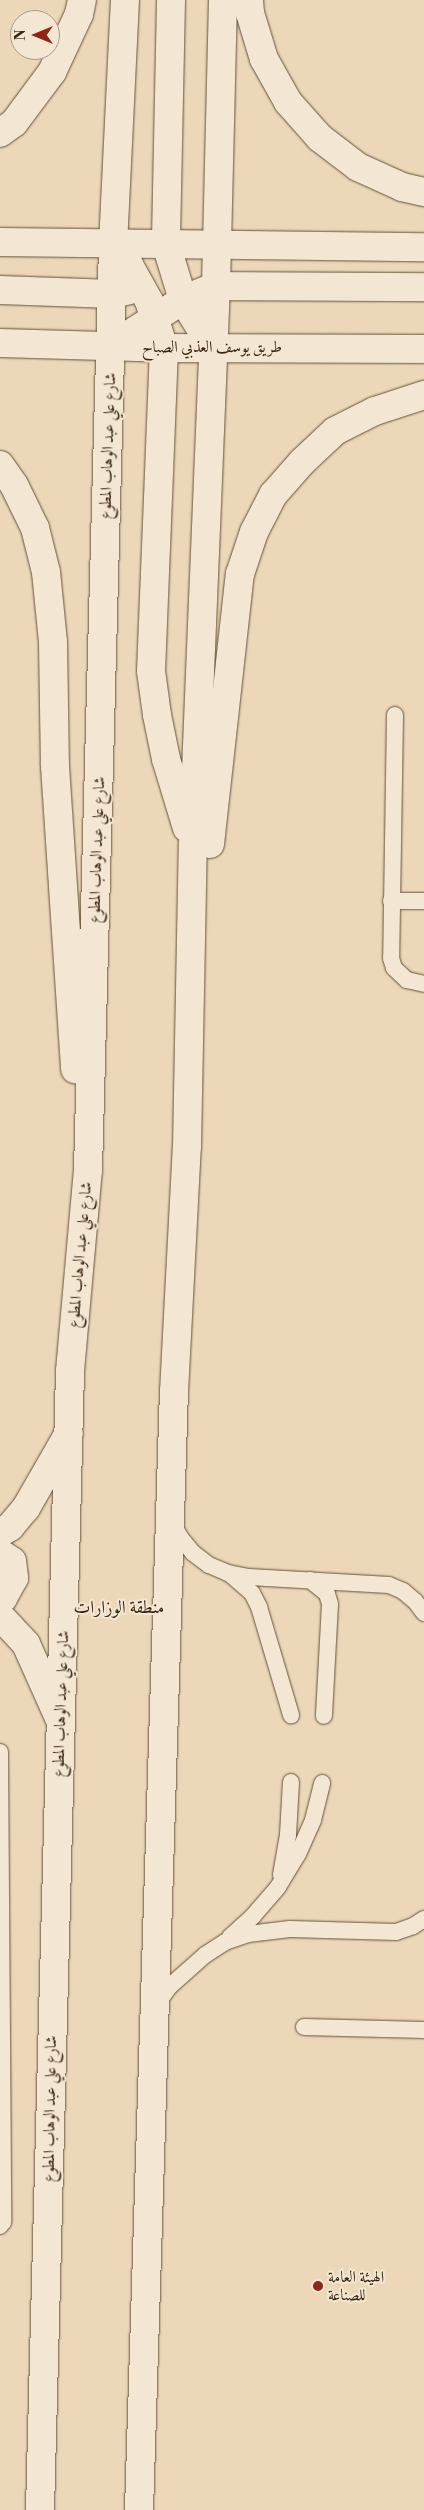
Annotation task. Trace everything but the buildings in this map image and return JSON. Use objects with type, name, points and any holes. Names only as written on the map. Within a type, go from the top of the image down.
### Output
[{"type":"street","points":[[0,133],[14,123],[52,72],[78,14],[82,0]]},
{"type":"street","name":"شارع علي عبد الوهاب المطوع","points":[[40,2510],[70,1372],[88,1170],[114,245],[125,0]]},
{"type":"street","points":[[171,0],[166,244],[183,300],[212,347]]},
{"type":"street","points":[[187,1147],[193,843],[216,286],[224,0]]},
{"type":"street","points":[[249,0],[250,13],[264,59],[288,102],[320,138],[358,167],[402,187],[424,192]]},
{"type":"street","points":[[0,242],[114,245],[424,246]]},
{"type":"street","points":[[114,245],[142,287],[155,317],[164,348],[151,671],[166,759],[193,843]]},
{"type":"street","points":[[0,290],[113,294],[142,287],[174,274],[216,245]]},
{"type":"street","points":[[111,346],[183,300],[216,286],[424,287]]},
{"type":"street","name":"طريق يوسف العذبي الصباح","points":[[0,343],[164,348],[424,349]]},
{"type":"street","points":[[139,2510],[174,1392],[201,923],[240,574],[254,532],[272,495],[302,462],[335,431],[375,411],[424,395]]},
{"type":"street","points":[[0,465],[14,485],[35,528],[46,572],[53,642],[55,766],[77,1107],[88,1170]]},
{"type":"street","points":[[0,1533],[10,1527],[26,1508],[69,1433]]},
{"type":"street","points":[[0,1553],[12,1562],[14,1578],[3,1598],[0,1599]]},
{"type":"street","points":[[0,1616],[26,1644],[60,1720]]},
{"type":"lane","points":[[395,715],[391,958],[394,968],[407,980],[424,984]]},
{"type":"lane","points":[[391,901],[424,901]]},
{"type":"lane","points":[[170,1518],[180,1537],[193,1552],[210,1565],[228,1573],[249,1577],[389,1585],[403,1591],[415,1601],[424,1614]]},
{"type":"lane","points":[[228,1573],[252,1593],[259,1607],[291,1715]]},
{"type":"lane","points":[[310,1580],[327,1594],[330,1604],[324,1716]]},
{"type":"lane","points":[[0,1752],[3,2222],[0,2226]]},
{"type":"lane","points":[[278,1887],[288,1835],[291,1782]]},
{"type":"lane","points":[[155,2007],[169,1987],[186,1970],[225,1942],[253,1916],[278,1887],[298,1854],[313,1820],[322,1783]]},
{"type":"lane","points":[[225,1942],[248,1934],[271,1930],[396,1932],[413,1926],[424,1919]]},
{"type":"lane","points":[[304,2027],[424,2030]]},
{"type":"place","name":"الهيئة العامة للصناعة","points":[[318,2286]]},
{"type":"district","name":"منطقة الوزارات","points":[[119,1608]]}]
